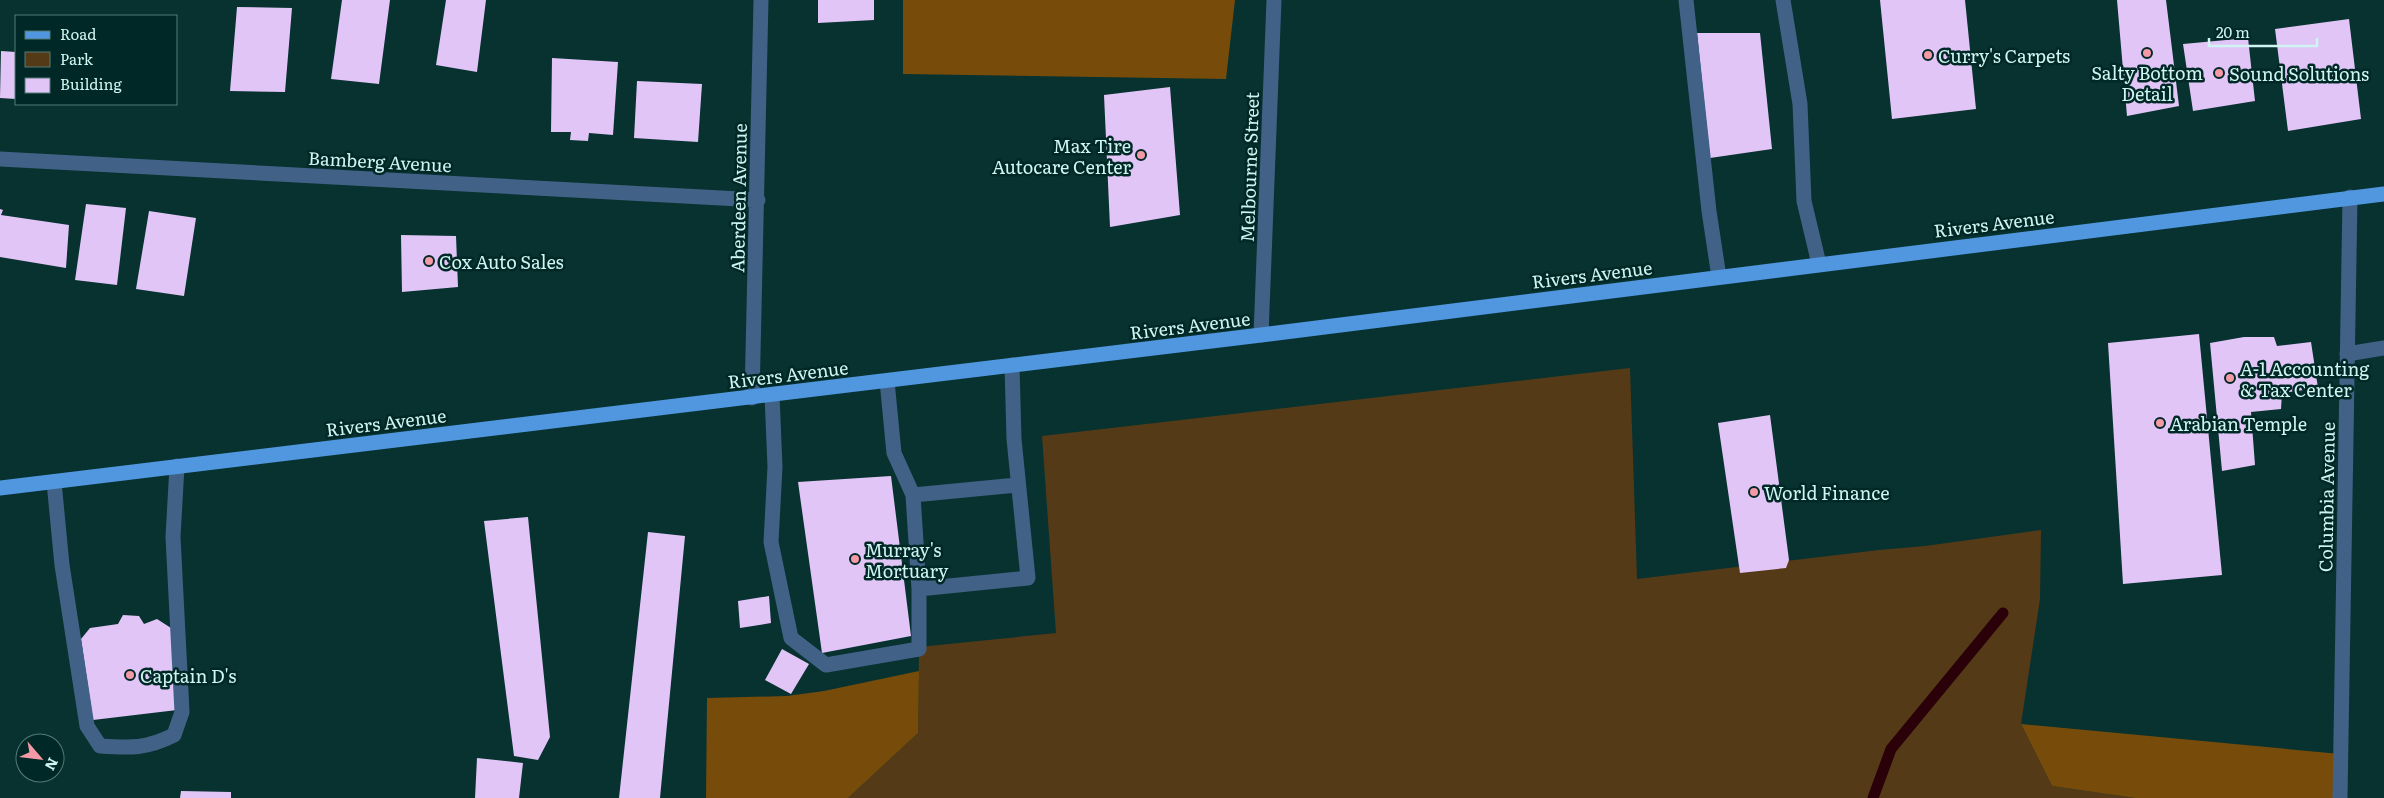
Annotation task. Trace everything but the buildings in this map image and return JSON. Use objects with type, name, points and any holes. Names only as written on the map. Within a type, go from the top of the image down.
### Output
[{"type":"main road","name":"Rivers Avenue","points":[[0,488],[752,398],[2384,194]]},
{"type":"street","name":"Aberdeen Avenue","points":[[752,398],[758,200],[761,0]]},
{"type":"street","name":"Melbourne Street","points":[[1261,335],[1274,0]]},
{"type":"street","points":[[1686,0],[1708,211],[1719,277]]},
{"type":"street","points":[[1782,0],[1800,104],[1804,201],[1820,264]]},
{"type":"street","name":"Bamberg Avenue","points":[[0,159],[758,200]]},
{"type":"street","name":"Columbia Avenue","points":[[2340,798],[2350,197]]},
{"type":"street","points":[[2347,354],[2384,348]]},
{"type":"street","points":[[919,589],[1028,578],[1018,485],[1012,365]]},
{"type":"street","points":[[772,395],[775,467],[772,542],[791,638],[826,665],[919,649],[919,589],[913,495],[894,453],[887,381]]},
{"type":"street","points":[[54,482],[62,565],[88,726],[100,746],[124,748],[154,745],[174,735],[182,712],[174,537],[177,466]]},
{"type":"street","points":[[913,495],[1018,485]]},
{"type":"green space","points":[[1630,368],[1637,579],[1925,546],[2041,530],[2040,599],[2021,724],[2052,786],[2135,798],[848,798],[918,733],[919,647],[1056,633],[1042,436]]},
{"type":"shaded area","points":[[903,0],[1235,0],[1226,79],[903,74]]},
{"type":"shaded area","points":[[919,671],[918,733],[848,798],[706,798],[707,698],[787,696],[824,691]]},
{"type":"shaded area","points":[[2021,724],[2340,754],[2341,798],[2135,798],[2052,786]]},
{"type":"waterway","points":[[1873,798],[1891,749],[2003,613]]},
{"type":"place","name":"Salty Bottom Detail","points":[[2147,53]]},
{"type":"place","name":"Curry's Carpets","points":[[1928,55]]},
{"type":"place","name":"Sound Solutions","points":[[2219,73]]},
{"type":"place","name":"Max Tire Autocare Center","points":[[1141,155]]},
{"type":"place","name":"Cox Auto Sales","points":[[429,261]]},
{"type":"place","name":"A-1 Accounting & Tax Center","points":[[2230,378]]},
{"type":"place","name":"Arabian Temple","points":[[2160,423]]},
{"type":"place","name":"World Finance","points":[[1754,492]]},
{"type":"place","name":"Murray's Mortuary","points":[[855,559]]},
{"type":"place","name":"Captain D's","points":[[130,675]]}]
